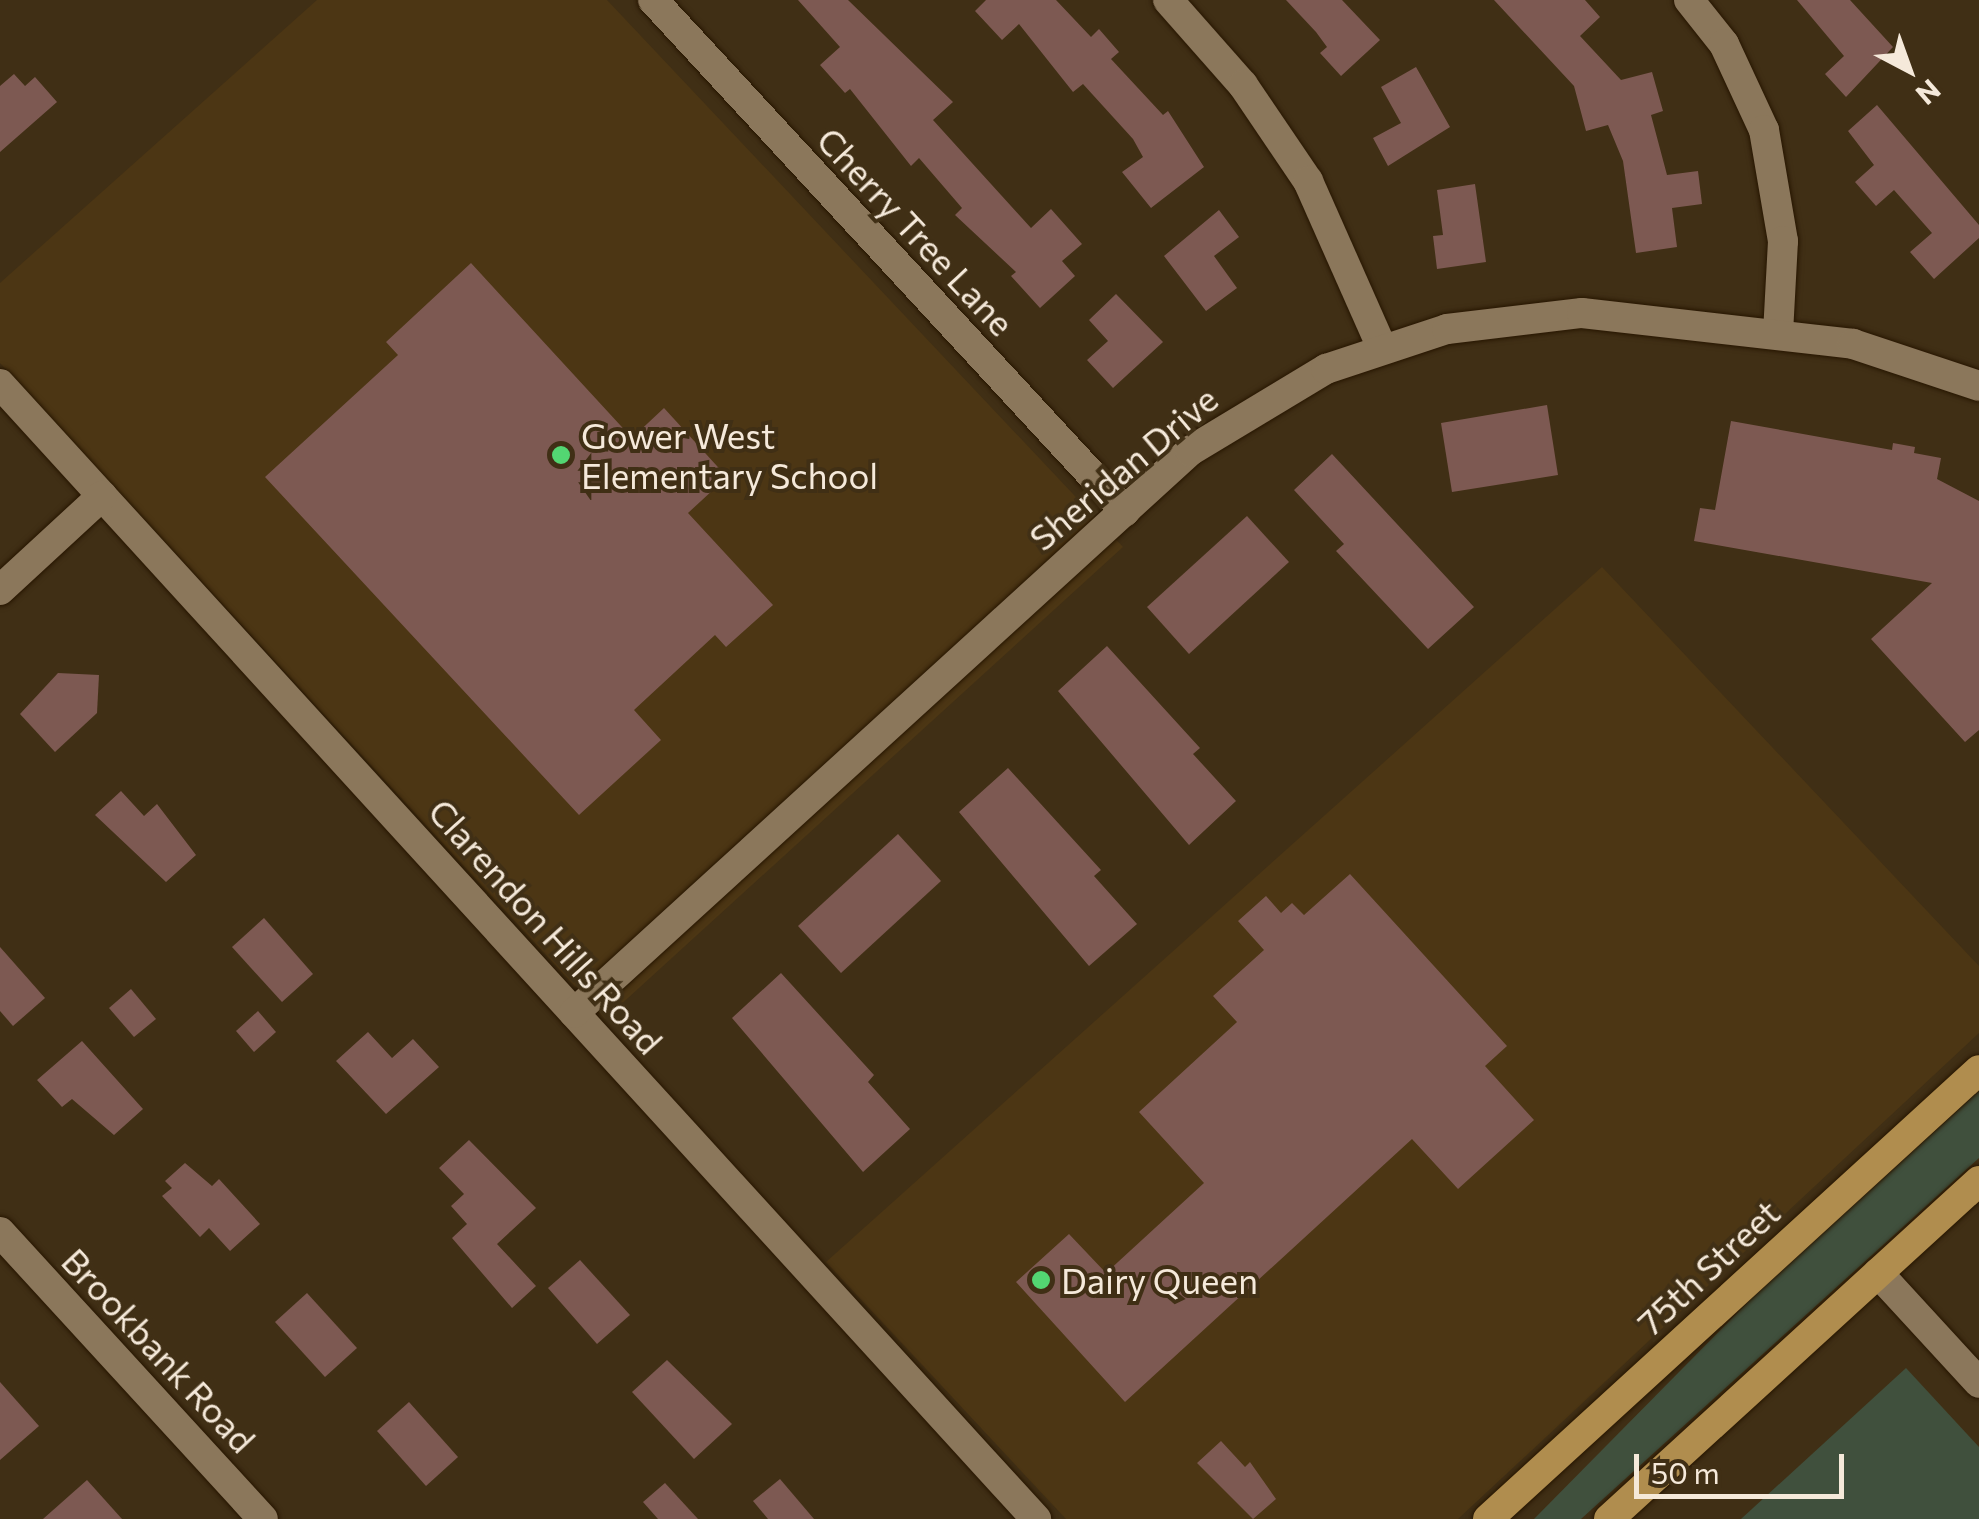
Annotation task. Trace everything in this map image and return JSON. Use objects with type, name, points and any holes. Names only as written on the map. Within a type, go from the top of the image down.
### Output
[{"type":"main road","name":"75th Street","points":[[1488,1519],[1979,1070]]},
{"type":"main road","points":[[1610,1519],[1979,1180]]},
{"type":"street","name":"Cherry Tree Lane","points":[[653,0],[1125,511]]},
{"type":"street","points":[[1168,0],[1243,85],[1308,182],[1382,348]]},
{"type":"street","points":[[1689,0],[1724,44],[1764,130],[1783,241],[1778,333]]},
{"type":"street","name":"Sheridan Drive","points":[[574,1013],[1125,511],[1242,414],[1382,348],[1477,324],[1582,313],[1778,333],[1888,352],[1979,386]]},
{"type":"street","name":"Clarendon Hills Road","points":[[0,384],[1036,1519]]},
{"type":"street","points":[[0,590],[102,496]]},
{"type":"street","name":"Brookbank Road","points":[[0,1232],[263,1519]]},
{"type":"street","points":[[1878,1273],[1979,1382]]},
{"type":"shaded area","name":"Gower West Elementary School","points":[[317,0],[607,0],[1123,547],[605,1019],[0,363],[0,283]]},
{"type":"shaded area","points":[[1602,567],[1979,966],[1979,1033],[1458,1519],[1066,1519],[826,1262]]},
{"type":"green space","points":[[1979,1091],[1979,1158],[1581,1519],[1534,1519],[1753,1297]]},
{"type":"green space","points":[[1906,1368],[1979,1447],[1979,1519],[1741,1519]]},
{"type":"building","points":[[798,0],[848,0],[953,102],[933,120],[1031,228],[1051,209],[1082,244],[1062,261],[1075,276],[1040,308],[1011,276],[1016,272],[955,215],[962,208],[919,158],[911,166],[850,89],[845,93],[820,65],[840,47]]},
{"type":"building","points":[[986,0],[1056,0],[1091,37],[1099,29],[1119,52],[1111,59],[1163,115],[1168,111],[1204,167],[1151,208],[1122,172],[1143,157],[1133,139],[1083,84],[1073,92],[1019,24],[1002,40],[975,11]]},
{"type":"building","points":[[1286,0],[1342,0],[1380,40],[1341,76],[1320,53],[1327,47]]},
{"type":"building","points":[[1494,0],[1585,0],[1600,17],[1580,36],[1621,80],[1652,72],[1663,111],[1651,115],[1667,175],[1698,171],[1702,204],[1672,208],[1677,247],[1636,253],[1623,161],[1608,125],[1586,131],[1574,86]]},
{"type":"building","points":[[1797,0],[1850,0],[1893,47],[1846,97],[1825,74],[1844,56]]},
{"type":"building","points":[[1416,67],[1450,127],[1388,166],[1373,138],[1401,123],[1381,87]]},
{"type":"building","points":[[14,74],[25,86],[35,77],[57,102],[0,152],[0,86]]},
{"type":"building","points":[[1877,105],[1979,225],[1979,238],[1934,279],[1910,252],[1932,233],[1894,190],[1876,206],[1855,182],[1874,165],[1848,131]]},
{"type":"building","points":[[1475,184],[1486,262],[1437,269],[1433,236],[1443,235],[1437,190]]},
{"type":"building","points":[[1219,210],[1239,237],[1214,256],[1237,288],[1206,311],[1164,256]]},
{"type":"building","name":"Gower West Elementary School","points":[[471,263],[632,438],[664,408],[727,477],[688,513],[773,605],[726,647],[715,635],[634,710],[661,740],[579,815],[265,477],[398,355],[386,342]]},
{"type":"building","points":[[1116,294],[1163,342],[1113,388],[1087,360],[1108,341],[1089,320]]},
{"type":"building","points":[[1547,405],[1558,475],[1452,492],[1441,423]]},
{"type":"building","points":[[1731,421],[1892,450],[1893,443],[1915,447],[1914,453],[1941,458],[1937,479],[1979,501],[1979,730],[1965,742],[1871,639],[1932,583],[1694,541],[1700,508],[1715,510]]},
{"type":"building","points":[[1332,454],[1474,607],[1428,649],[1336,551],[1344,544],[1294,490]]},
{"type":"building","points":[[1247,516],[1289,562],[1189,654],[1147,607]]},
{"type":"building","points":[[1107,646],[1200,748],[1193,754],[1236,801],[1189,845],[1058,691]]},
{"type":"building","points":[[58,673],[99,675],[97,713],[55,752],[20,714]]},
{"type":"building","points":[[1008,768],[1101,870],[1094,876],[1137,924],[1089,966],[959,812]]},
{"type":"building","points":[[121,791],[144,816],[157,804],[196,855],[166,882],[95,815]]},
{"type":"building","points":[[898,834],[941,881],[841,973],[798,926]]},
{"type":"building","points":[[1350,874],[1507,1046],[1485,1066],[1534,1120],[1458,1189],[1412,1139],[1125,1402],[1016,1282],[1069,1234],[1106,1273],[1204,1183],[1139,1112],[1237,1022],[1213,996],[1264,950],[1238,921],[1266,896],[1281,913],[1292,903],[1304,915]]},
{"type":"building","points":[[264,918],[313,974],[282,1002],[232,947]]},
{"type":"building","points":[[0,947],[45,998],[13,1026],[0,1011]]},
{"type":"building","points":[[781,973],[874,1075],[868,1082],[910,1129],[863,1172],[732,1018]]},
{"type":"building","points":[[131,989],[156,1019],[134,1037],[109,1008]]},
{"type":"building","points":[[258,1011],[276,1032],[254,1052],[236,1031]]},
{"type":"building","points":[[368,1032],[392,1058],[413,1039],[439,1067],[386,1114],[336,1061]]},
{"type":"building","points":[[82,1041],[143,1109],[114,1135],[72,1099],[62,1107],[37,1080]]},
{"type":"building","points":[[469,1140],[536,1208],[497,1244],[536,1286],[512,1308],[452,1238],[467,1224],[451,1206],[464,1194],[439,1168]]},
{"type":"building","points":[[185,1163],[212,1186],[219,1179],[260,1224],[230,1251],[209,1228],[200,1237],[162,1196],[172,1188],[165,1181]]},
{"type":"building","points":[[580,1260],[630,1315],[597,1344],[548,1288]]},
{"type":"building","points":[[307,1293],[357,1348],[325,1377],[275,1322]]},
{"type":"building","points":[[667,1360],[732,1424],[694,1459],[632,1392]]},
{"type":"building","points":[[0,1382],[39,1426],[0,1460]]},
{"type":"building","points":[[409,1402],[458,1457],[426,1486],[377,1431]]},
{"type":"building","points":[[1221,1441],[1245,1467],[1250,1462],[1276,1499],[1253,1519],[1197,1463]]},
{"type":"building","points":[[780,1479],[814,1519],[768,1519],[753,1501]]},
{"type":"building","points":[[87,1480],[122,1519],[43,1519]]},
{"type":"building","points":[[665,1483],[698,1519],[658,1519],[643,1502]]},
{"type":"place","name":"Gower West Elementary School","points":[[561,455]]},
{"type":"place","name":"Dairy Queen","points":[[1041,1280]]}]
